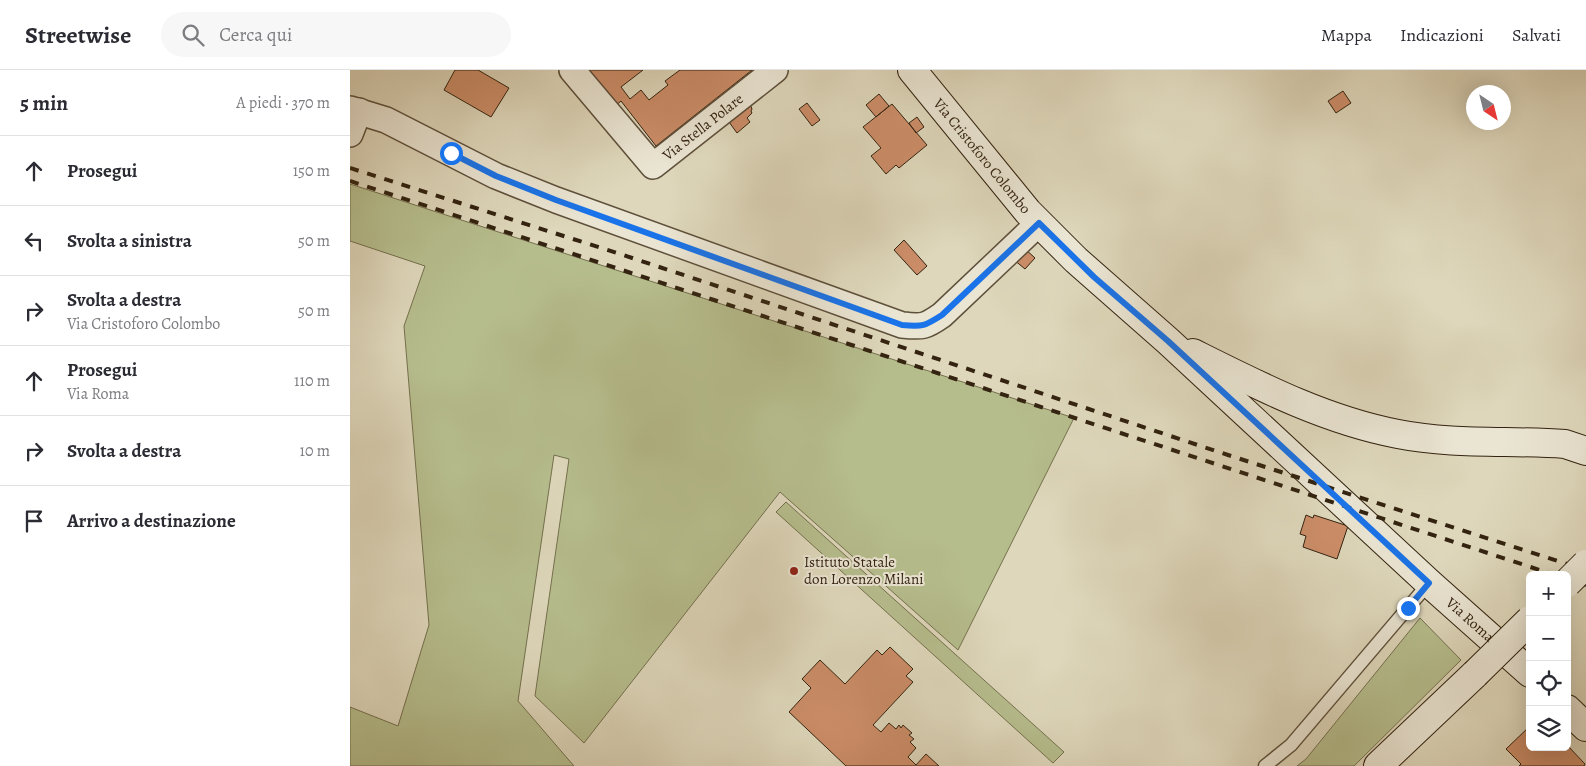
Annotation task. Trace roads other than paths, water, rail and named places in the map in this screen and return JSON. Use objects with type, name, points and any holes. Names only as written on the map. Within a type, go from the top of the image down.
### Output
[{"type":"main road","name":"Via Cristoforo Colombo","points":[[912,70],[1028,212],[1094,277],[1168,341]]},
{"type":"main road","points":[[1168,341],[1263,388],[1319,412],[1369,428],[1434,439],[1535,442],[1585,446]]},
{"type":"main road","name":"Via Roma","points":[[1168,341],[1526,670]]},
{"type":"main road","points":[[1571,579],[1586,564]]},
{"type":"main road","points":[[1378,766],[1526,624]]},
{"type":"main road","points":[[1571,713],[1586,727]]},
{"type":"street","name":"Via Stella Polare","points":[[572,70],[653,166],[775,70]]},
{"type":"street","points":[[353,118],[386,120],[496,176],[556,200],[902,325],[918,327],[928,324],[942,315],[1039,223]]},
{"type":"lane","points":[[1265,766],[1291,744],[1429,583]]},
{"type":"railway","points":[[350,168],[617,253],[1228,455],[1586,570]]},
{"type":"railway","points":[[350,181],[1543,571]]},
{"type":"railway","points":[[1571,580],[1586,585]]},
{"type":"place","name":"Istituto Statale don Lorenzo Milani","points":[[794,571]]}]
